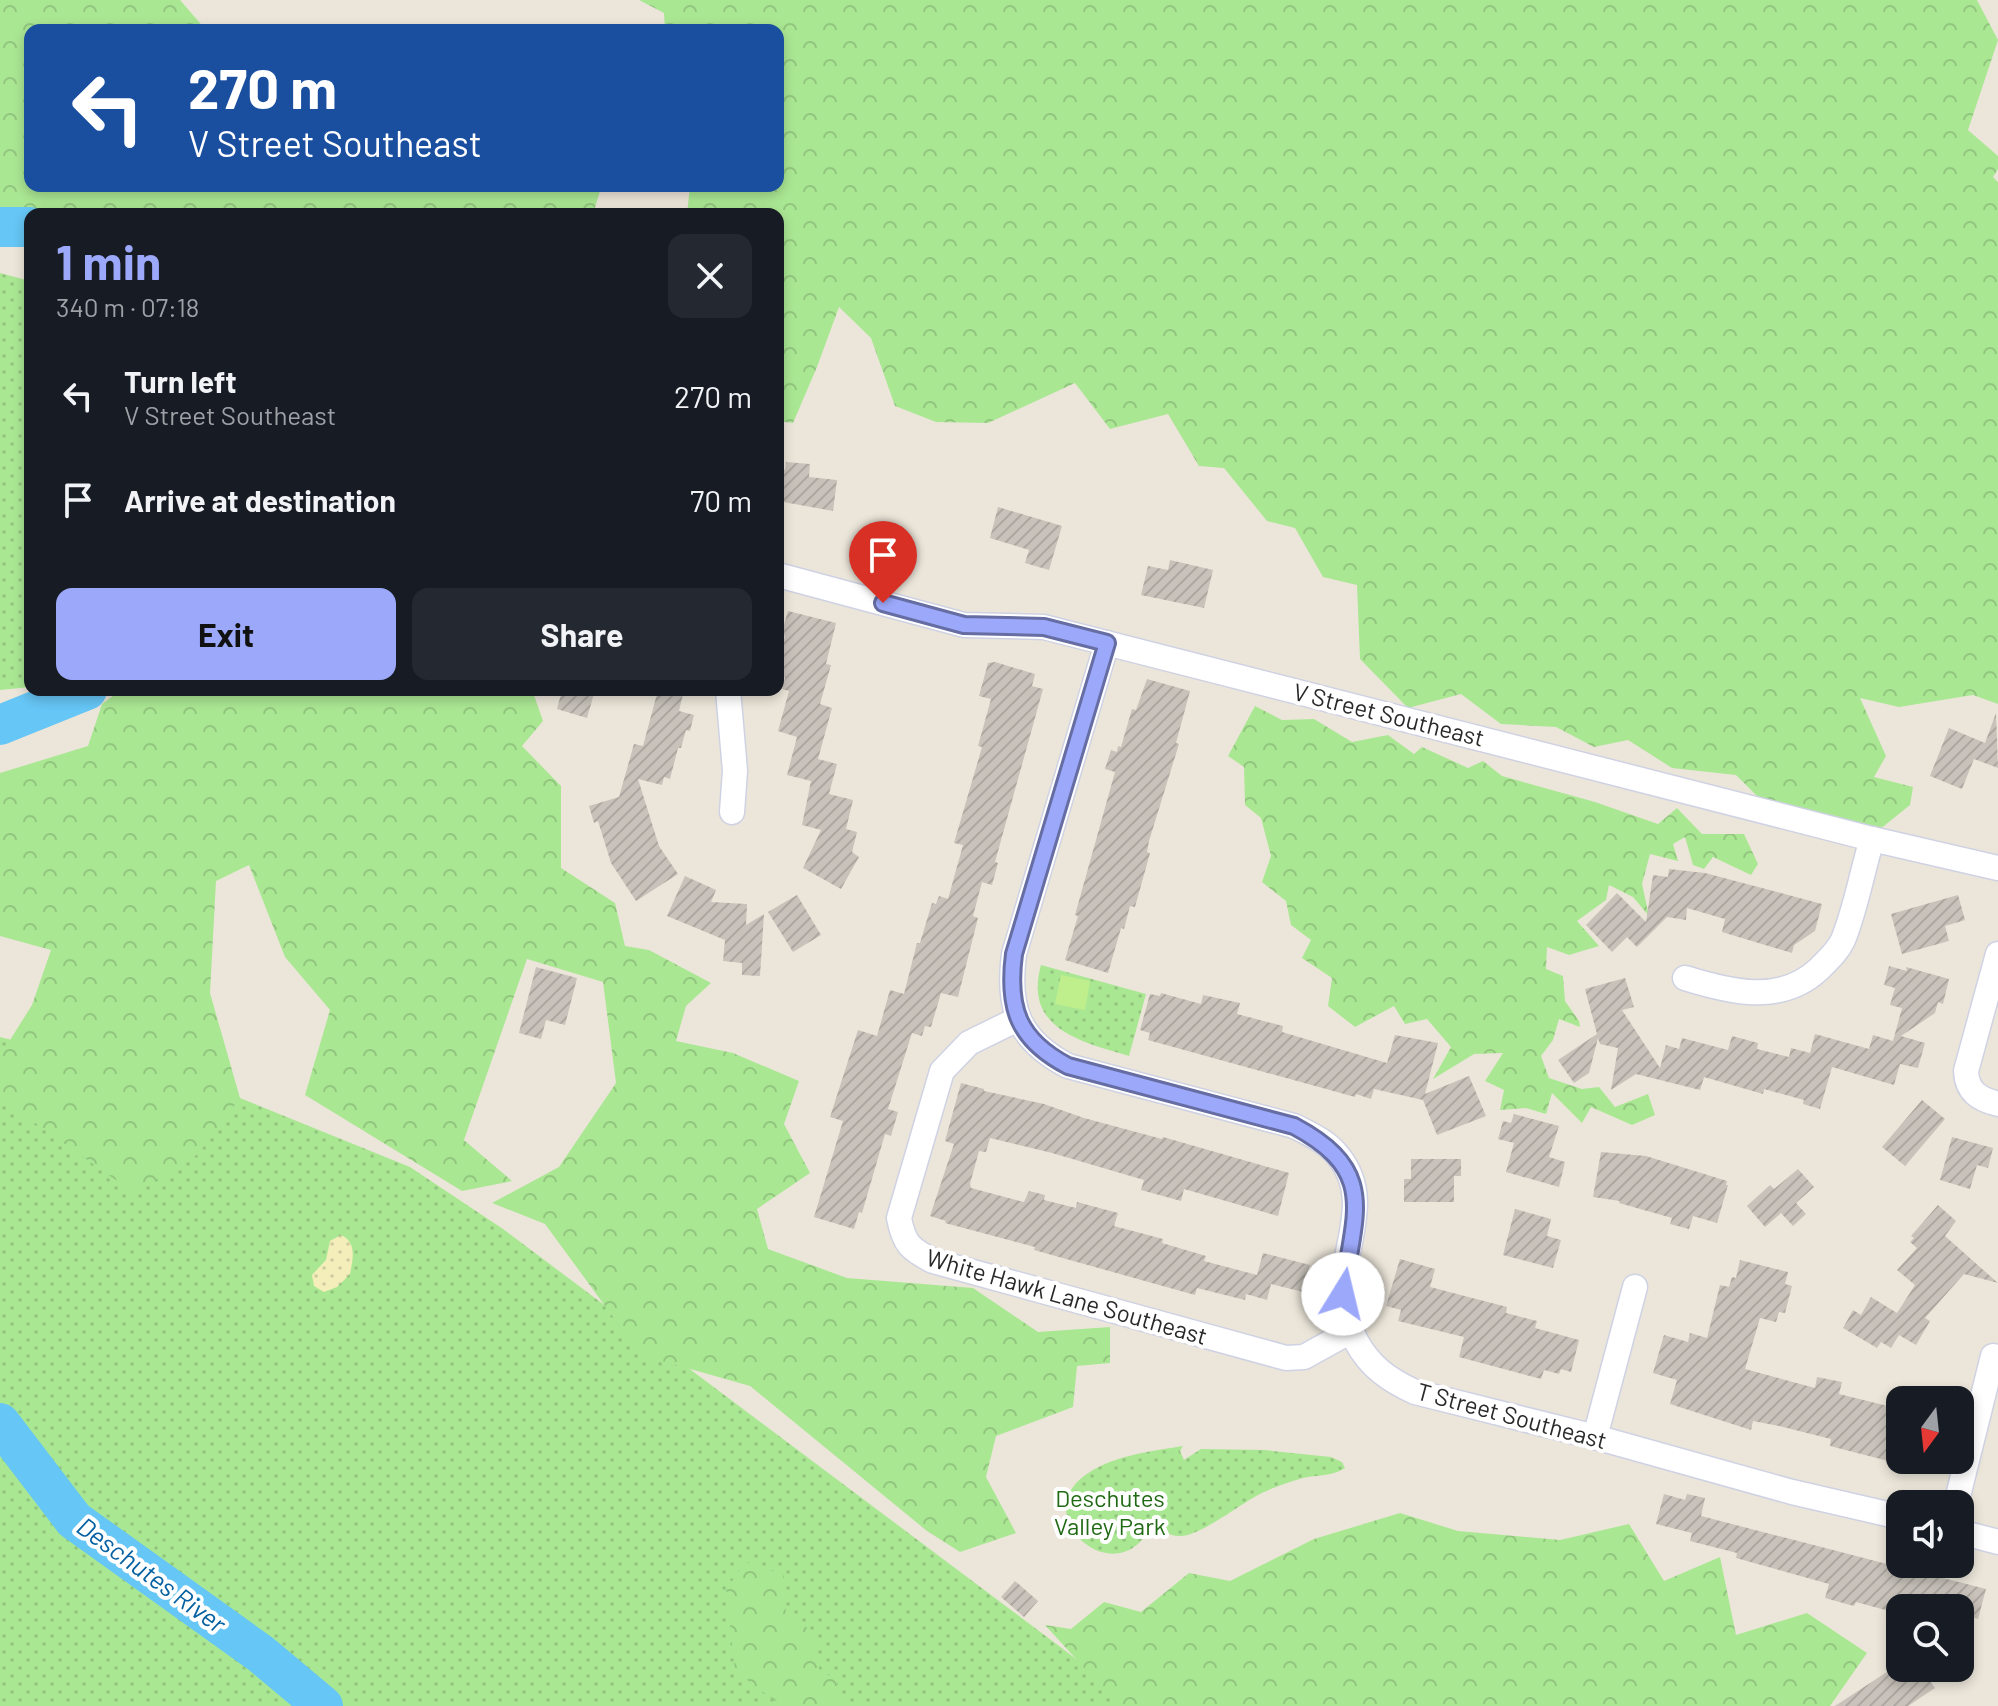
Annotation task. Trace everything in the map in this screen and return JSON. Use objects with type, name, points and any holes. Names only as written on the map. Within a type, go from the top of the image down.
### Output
[{"type":"street","name":"V Street Southeast","points":[[784,577],[964,625],[1044,627],[1872,839],[1998,868]]},
{"type":"street","name":"T Street Southeast","points":[[1107,643],[1014,954],[1012,1001],[1029,1038],[1047,1055],[1068,1066],[1294,1126],[1319,1139],[1338,1156],[1351,1176],[1355,1198],[1355,1222],[1343,1294],[1351,1331],[1364,1357],[1388,1380],[1415,1392],[1595,1437],[1792,1492],[1886,1514]]},
{"type":"street","points":[[729,696],[735,771],[732,812]]},
{"type":"street","points":[[1685,978],[1748,993],[1773,992],[1794,986],[1812,975],[1842,942],[1872,839]]},
{"type":"street","points":[[1998,954],[1988,1036],[1968,1063],[1966,1078],[1974,1094],[1998,1104]]},
{"type":"street","name":"White Hawk Lane Southeast","points":[[1018,1019],[969,1043],[953,1056],[942,1071],[899,1218],[902,1236],[912,1251],[933,1261],[1286,1358],[1304,1357],[1351,1331]]},
{"type":"street","points":[[1595,1437],[1635,1287]]},
{"type":"street","points":[[1960,1490],[1993,1356]]},
{"type":"street","points":[[1974,1536],[1998,1542]]},
{"type":"green space","points":[[0,0],[180,0],[201,24],[24,24],[24,192],[600,192],[595,208],[24,208],[24,212],[0,208]]},
{"type":"green space","points":[[639,0],[1977,0],[1998,40],[1968,130],[1998,156],[1998,169],[1993,177],[1998,182],[1998,704],[1973,695],[1899,707],[1860,698],[1886,756],[1874,777],[1913,787],[1910,805],[1874,834],[1764,803],[1736,775],[1672,768],[1628,740],[1594,747],[1556,727],[1501,724],[1461,694],[1408,708],[1360,659],[1357,585],[1323,577],[1295,528],[1267,521],[1224,468],[1199,466],[1168,414],[1110,429],[1075,383],[988,423],[936,422],[895,406],[871,338],[839,307],[793,423],[784,422],[784,208],[688,208],[689,192],[784,192],[784,24],[665,24],[664,13]]},
{"type":"green space","points":[[0,273],[24,279],[24,688],[0,690]]},
{"type":"green space","points":[[113,696],[534,696],[543,721],[522,746],[561,786],[561,868],[615,903],[625,946],[649,950],[711,983],[686,1006],[676,1041],[733,1053],[799,1081],[784,1124],[810,1173],[757,1209],[768,1249],[847,1278],[973,1288],[1038,1332],[1110,1327],[1110,1363],[1077,1366],[1073,1407],[996,1436],[986,1477],[1016,1533],[960,1552],[927,1531],[750,1386],[641,1355],[545,1224],[492,1203],[559,1167],[616,1083],[603,982],[527,959],[464,1140],[512,1181],[462,1191],[305,1095],[330,1010],[285,957],[249,865],[216,881],[210,993],[240,1098],[198,1154],[134,1193],[0,1098],[0,1056],[32,1005],[51,950],[0,936],[0,773],[88,746],[102,704]]},
{"type":"green space","points":[[1255,706],[1282,720],[1314,719],[1352,742],[1388,735],[1414,754],[1422,747],[1468,768],[1483,761],[1502,776],[1595,802],[1658,824],[1677,808],[1702,834],[1744,834],[1758,864],[1751,875],[1713,857],[1704,869],[1693,865],[1685,837],[1673,844],[1678,861],[1650,854],[1642,884],[1649,916],[1633,897],[1609,885],[1606,900],[1577,921],[1599,946],[1569,955],[1547,947],[1546,969],[1563,976],[1565,1001],[1580,1027],[1559,1019],[1553,1040],[1541,1056],[1549,1078],[1582,1089],[1599,1087],[1615,1107],[1648,1094],[1655,1115],[1632,1125],[1591,1107],[1582,1123],[1552,1093],[1546,1114],[1526,1108],[1500,1110],[1504,1090],[1485,1081],[1503,1053],[1474,1054],[1433,1079],[1451,1047],[1427,1019],[1405,1024],[1394,1006],[1355,1027],[1328,1006],[1332,978],[1302,958],[1311,940],[1291,925],[1286,901],[1262,882],[1271,856],[1261,818],[1245,805],[1244,767],[1228,756]]},
{"type":"green space","points":[[1041,965],[1146,994],[1129,1056],[1076,1038],[1049,1018],[1041,1004],[1038,987]]},
{"type":"green space","points":[[1061,975],[1090,981],[1085,1010],[1055,1004]]},
{"type":"green space","points":[[0,1037],[240,1098],[410,1167],[503,1229],[1139,1706],[0,1706]]},
{"type":"green space","name":"Deschutes Valley Park","points":[[1183,1446],[1180,1451],[1184,1460],[1201,1449],[1264,1450],[1331,1457],[1342,1462],[1345,1468],[1272,1489],[1187,1535],[1171,1535],[1153,1520],[1139,1543],[1122,1553],[1103,1552],[1086,1544],[1073,1530],[1066,1513],[1069,1494],[1084,1476],[1118,1459]]},
{"type":"green space","points":[[1400,1513],[1458,1531],[1560,1540],[1629,1524],[1664,1581],[1720,1557],[1736,1635],[1807,1613],[1867,1653],[1830,1706],[1119,1706],[1045,1625],[1071,1629],[1104,1602],[1141,1612],[1189,1573],[1230,1581],[1314,1539]]},
{"type":"green space","points":[[746,1562],[784,1575],[786,1615],[811,1630],[820,1672],[836,1678],[841,1706],[782,1706],[735,1671],[726,1589]]},
{"type":"sand","points":[[341,1235],[352,1246],[350,1274],[337,1287],[324,1292],[314,1286],[312,1275],[326,1260],[330,1241]]},
{"type":"building","points":[[786,462],[810,464],[809,477],[837,480],[833,511],[784,502]]},
{"type":"building","points":[[998,507],[1062,526],[1049,570],[1025,563],[1029,550],[990,538]]},
{"type":"building","points":[[1170,560],[1213,570],[1204,608],[1141,595],[1148,566],[1168,570]]},
{"type":"building","points":[[788,611],[836,623],[826,664],[831,665],[820,704],[832,708],[818,759],[837,764],[829,794],[853,800],[846,829],[857,832],[852,852],[859,857],[841,889],[803,868],[821,830],[802,825],[811,781],[787,775],[797,737],[778,731],[789,691],[784,690],[784,625]]},
{"type":"building","points":[[995,662],[1035,674],[1032,686],[1043,689],[995,862],[998,863],[992,885],[982,882],[973,916],[978,918],[958,997],[941,993],[931,1027],[925,1026],[922,1036],[912,1033],[888,1109],[898,1112],[891,1136],[885,1134],[862,1213],[859,1212],[854,1229],[814,1217],[843,1121],[830,1117],[858,1030],[877,1036],[890,990],[904,994],[917,943],[920,943],[932,903],[936,904],[939,896],[948,899],[963,845],[954,843],[982,747],[978,746],[991,699],[979,696],[988,663]]},
{"type":"building","points":[[1147,679],[1190,691],[1176,743],[1179,744],[1149,841],[1147,852],[1150,853],[1135,907],[1130,906],[1124,929],[1121,928],[1108,973],[1065,960],[1115,772],[1105,769],[1111,750],[1117,752],[1118,746],[1121,747],[1132,709],[1136,710]]},
{"type":"building","points":[[560,696],[593,696],[587,718],[557,709]]},
{"type":"building","points":[[656,696],[683,696],[679,711],[694,715],[690,731],[686,730],[681,748],[678,748],[670,779],[664,777],[662,785],[638,779],[659,846],[678,874],[636,901],[611,863],[598,821],[594,823],[589,806],[619,797],[634,744],[643,746]]},
{"type":"building","points":[[1996,713],[1998,768],[1974,759],[1962,789],[1930,776],[1949,728],[1985,743]]},
{"type":"building","points":[[1669,869],[1705,873],[1822,904],[1815,931],[1794,945],[1792,953],[1722,932],[1725,919],[1687,908],[1686,920],[1667,917],[1637,947],[1627,937],[1612,952],[1586,925],[1617,893],[1646,922],[1653,875],[1668,877]]},
{"type":"building","points":[[685,876],[716,890],[711,902],[747,904],[746,925],[764,914],[760,976],[742,975],[742,963],[723,961],[725,940],[667,916]]},
{"type":"building","points":[[797,895],[821,935],[793,952],[768,912]]},
{"type":"building","points":[[1958,895],[1965,920],[1945,926],[1949,941],[1902,954],[1891,914]]},
{"type":"building","points":[[1889,966],[1907,971],[1906,967],[1949,979],[1943,1004],[1938,1002],[1935,1013],[1901,1036],[1925,1043],[1918,1068],[1900,1064],[1894,1085],[1832,1067],[1820,1109],[1803,1104],[1804,1100],[1764,1089],[1763,1094],[1704,1077],[1700,1090],[1636,1074],[1611,1090],[1618,1048],[1600,1044],[1598,1038],[1589,1073],[1574,1083],[1558,1060],[1597,1034],[1585,989],[1625,978],[1634,1007],[1622,1010],[1660,1068],[1666,1045],[1679,1049],[1682,1038],[1728,1050],[1732,1036],[1758,1043],[1757,1049],[1789,1057],[1791,1048],[1810,1053],[1815,1034],[1869,1049],[1873,1035],[1893,1041],[1902,1008],[1890,1005],[1895,988],[1884,985]]},
{"type":"building","points":[[536,967],[577,978],[565,1025],[546,1020],[541,1039],[519,1033]]},
{"type":"building","points":[[1161,993],[1201,1004],[1203,995],[1240,1003],[1237,1014],[1283,1026],[1282,1032],[1387,1063],[1395,1035],[1438,1043],[1425,1094],[1469,1076],[1486,1116],[1437,1135],[1423,1100],[1374,1089],[1371,1099],[1356,1094],[1355,1097],[1148,1040],[1150,1033],[1140,1030],[1150,994],[1160,996]]},
{"type":"building","points":[[961,1083],[1289,1173],[1278,1216],[1184,1189],[1181,1201],[1141,1190],[1144,1180],[990,1138],[986,1152],[979,1151],[970,1184],[971,1188],[1024,1202],[1029,1191],[1045,1195],[1044,1200],[1076,1208],[1077,1202],[1118,1213],[1114,1226],[1163,1239],[1162,1243],[1206,1256],[1204,1261],[1257,1275],[1263,1253],[1310,1265],[1303,1292],[1271,1284],[1267,1300],[1246,1294],[1245,1300],[1197,1288],[1195,1295],[1034,1250],[1035,1247],[945,1223],[930,1216],[954,1144],[945,1141]]},
{"type":"building","points":[[1922,1100],[1945,1119],[1905,1166],[1882,1147]]},
{"type":"building","points":[[1514,1114],[1559,1126],[1549,1157],[1565,1162],[1559,1187],[1506,1172],[1514,1143],[1498,1139],[1503,1121],[1511,1123]]},
{"type":"building","points":[[1952,1137],[1993,1148],[1988,1168],[1977,1165],[1970,1189],[1940,1180]]},
{"type":"building","points":[[1601,1152],[1646,1156],[1727,1181],[1717,1223],[1693,1216],[1689,1229],[1670,1224],[1672,1218],[1620,1201],[1593,1197]]},
{"type":"building","points":[[1411,1159],[1461,1159],[1461,1176],[1454,1176],[1454,1202],[1404,1202],[1404,1179],[1411,1179]]},
{"type":"building","points":[[1798,1169],[1814,1187],[1796,1203],[1806,1214],[1793,1226],[1781,1213],[1765,1227],[1747,1206],[1770,1185],[1774,1189]]},
{"type":"building","points":[[1938,1205],[1956,1221],[1945,1236],[1998,1283],[1964,1274],[1925,1318],[1930,1321],[1916,1345],[1899,1335],[1891,1348],[1881,1342],[1877,1348],[1843,1328],[1853,1310],[1861,1315],[1871,1297],[1897,1313],[1915,1285],[1897,1270],[1917,1248],[1910,1242],[1914,1238],[1911,1236]]},
{"type":"building","points":[[1515,1209],[1551,1219],[1547,1236],[1561,1240],[1553,1268],[1503,1255]]},
{"type":"building","points":[[1400,1259],[1435,1269],[1430,1287],[1507,1307],[1506,1313],[1537,1321],[1535,1328],[1579,1340],[1571,1372],[1561,1369],[1559,1374],[1544,1370],[1541,1379],[1459,1357],[1464,1337],[1398,1321],[1401,1310],[1386,1306]]},
{"type":"building","points":[[1740,1260],[1788,1272],[1785,1284],[1792,1286],[1785,1313],[1779,1312],[1776,1322],[1760,1318],[1745,1369],[1815,1388],[1817,1377],[1842,1382],[1839,1394],[1886,1406],[1886,1460],[1830,1446],[1831,1439],[1753,1421],[1751,1430],[1670,1404],[1677,1380],[1653,1373],[1664,1335],[1688,1342],[1690,1333],[1707,1338],[1720,1285],[1729,1287],[1732,1277],[1736,1278]]},
{"type":"building","points":[[1664,1494],[1685,1500],[1687,1494],[1705,1498],[1701,1516],[1886,1564],[1886,1578],[1943,1578],[1986,1589],[1978,1619],[1974,1618],[1974,1594],[1886,1594],[1886,1610],[1856,1602],[1854,1606],[1825,1598],[1829,1584],[1736,1558],[1737,1553],[1690,1541],[1692,1533],[1656,1524]]},
{"type":"building","points":[[1015,1581],[1038,1601],[1024,1617],[1001,1597]]},
{"type":"building","points":[[1886,1673],[1886,1682],[1931,1682],[1935,1688],[1908,1706],[1835,1706]]},
{"type":"waterway","name":"Deschutes River","points":[[0,227],[24,227]]},
{"type":"waterway","name":"Deschutes River","points":[[0,725],[72,696]]},
{"type":"waterway","name":"Deschutes River","points":[[0,1423],[74,1520],[261,1654],[323,1706]]},
{"type":"route","points":[[883,603],[964,625],[1044,627],[1107,643],[1014,954],[1012,1001],[1018,1019],[1029,1038],[1047,1055],[1068,1066],[1294,1126],[1319,1139],[1338,1156],[1351,1176],[1355,1198],[1355,1222],[1343,1294]]}]
